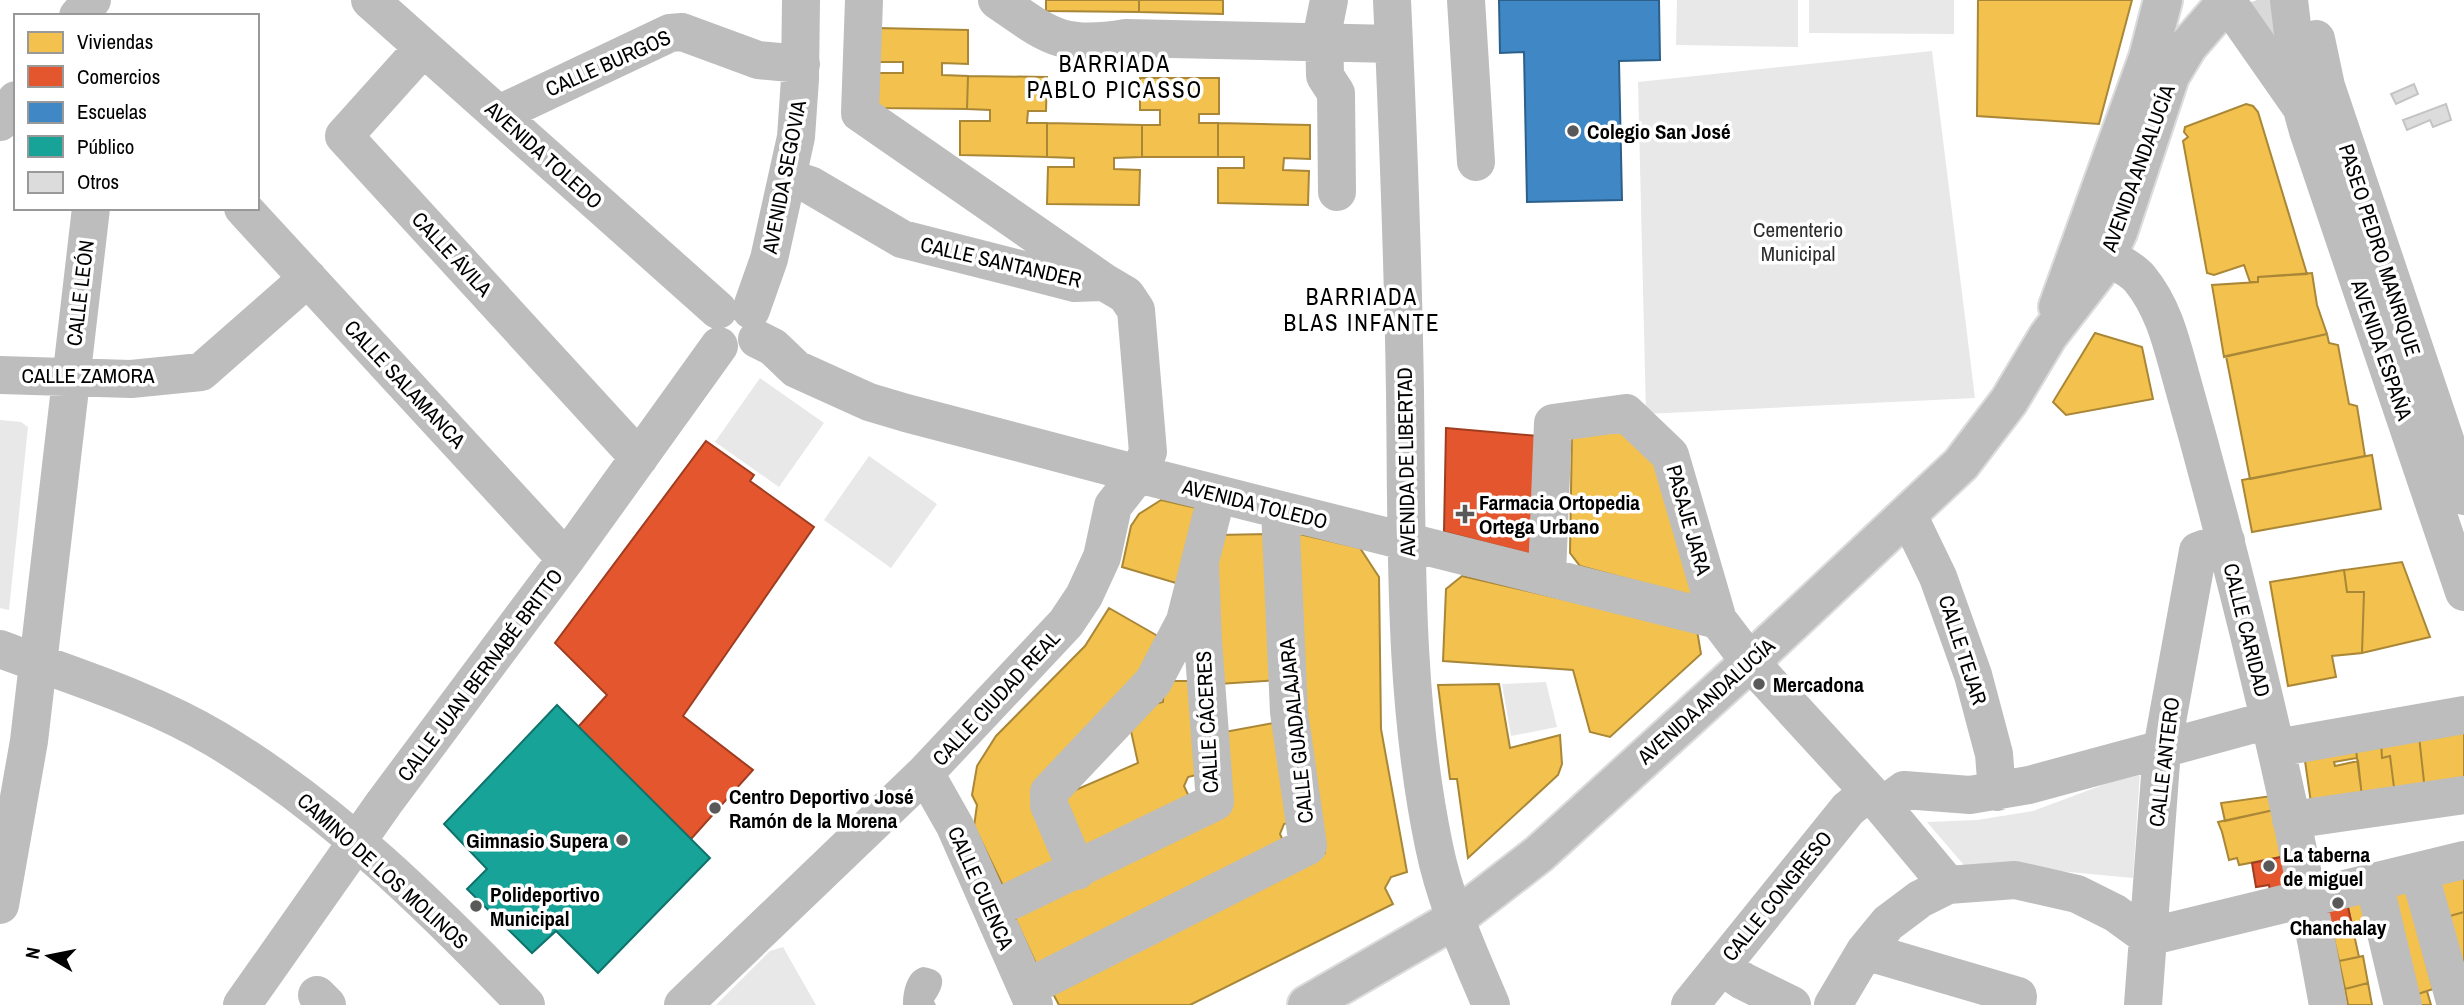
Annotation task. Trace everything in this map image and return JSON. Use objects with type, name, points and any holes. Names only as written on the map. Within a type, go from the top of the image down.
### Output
[{"type":"street","points":[[80,14],[92,0]]},
{"type":"street","name":"AVENIDA TOLEDO","points":[[370,0],[736,326],[772,347],[796,369],[869,402],[1138,474],[1718,620]]},
{"type":"street","name":"AVENIDA SEGOVIA","points":[[736,326],[769,259],[788,178],[796,137],[801,64],[801,0]]},
{"type":"street","points":[[864,0],[859,113],[1104,282]]},
{"type":"street","points":[[997,0],[1045,33],[1070,42],[1090,43],[1126,37],[1394,44]]},
{"type":"street","points":[[1329,0],[1324,25],[1325,76],[1336,93],[1337,191]]},
{"type":"street","name":"AVENIDA DE LIBERTAD","points":[[1392,0],[1404,340],[1411,655],[1422,773],[1434,847],[1455,919],[1490,1005]]},
{"type":"street","points":[[1466,0],[1475,162]]},
{"type":"street","name":"AVENIDA ANDALUCÍA","points":[[2048,336],[2148,58],[2163,0]]},
{"type":"street","name":"AVENIDA ANDALUCÍA","points":[[1314,1003],[1455,919],[1567,830],[1909,515],[1969,453],[2010,401],[2048,336],[2118,253],[2170,76],[2188,46],[2233,0]]},
{"type":"street","name":"AVENIDA ESPAÑA","points":[[2233,0],[2302,109]]},
{"type":"street","name":"AVENIDA ESPAÑA","points":[[2289,0],[2302,109],[2464,592]]},
{"type":"street","name":"PASEO PEDRO MANRIQUE","points":[[2316,0],[2314,27],[2326,86],[2464,496]]},
{"type":"street","name":"CALLE BURGOS","points":[[499,114],[670,33],[682,32],[758,60],[801,64]]},
{"type":"street","name":"CALLE ÁVILA","points":[[423,48],[344,136],[639,458]]},
{"type":"street","points":[[0,122],[14,103]]},
{"type":"street","name":"CALLE CARIDAD","points":[[2120,138],[2119,161],[2098,234],[2100,249],[2118,253],[2152,296],[2165,319],[2226,541],[2290,811],[2329,1005]]},
{"type":"street","name":"CALLE SANTANDER","points":[[788,178],[810,185],[902,239],[1074,283],[1104,282],[1126,295],[1136,310],[1148,452],[1138,474]]},
{"type":"street","name":"CALLE LEÓN","points":[[0,905],[15,738],[39,664],[91,210]]},
{"type":"street","name":"CALLE SALAMANCA","points":[[245,210],[566,559]]},
{"type":"street","name":"CALLE ZAMORA","points":[[0,375],[131,379],[201,372],[308,278]]},
{"type":"street","name":"CALLE JUAN BERNABÉ BRITTO","points":[[242,1005],[384,803],[736,326]]},
{"type":"street","name":"PASAJE JARA","points":[[1547,576],[1553,423],[1626,413],[1670,455],[1718,620]]},
{"type":"street","name":"CALLE CIUDAD REAL","points":[[683,1005],[925,773],[1066,623],[1098,569],[1114,506],[1138,474]]},
{"type":"street","points":[[1077,871],[1049,805],[1049,792],[1153,682],[1185,621],[1217,494]]},
{"type":"street","name":"CALLE GUADALAJARA","points":[[1030,997],[1308,846],[1289,712],[1280,510]]},
{"type":"street","name":"CALLE TEJAR","points":[[1909,515],[1938,576],[1973,675],[1994,754],[2013,788]]},
{"type":"street","name":"CALLE ANTERO","points":[[2143,1005],[2162,749],[2197,551],[2226,541]]},
{"type":"street","name":"CALLE CÁCERES","points":[[992,910],[1215,802],[1199,565]]},
{"type":"street","points":[[1718,620],[1750,662],[1876,799],[1948,885]]},
{"type":"street","name":"CAMINO DE LOS MOLINOS","points":[[0,649],[71,673],[215,739],[304,798],[358,843],[474,951],[526,1005]]},
{"type":"street","name":"CALLE CONGRESO","points":[[1690,1005],[1847,808],[1904,790],[1970,795],[2013,788],[2162,749],[2272,734],[2464,715]]},
{"type":"street","name":"CALLE CUENCA","points":[[925,773],[955,826],[1030,997]]},
{"type":"street","points":[[2290,811],[2464,795]]},
{"type":"street","points":[[1833,1005],[1865,951],[1888,923],[1920,899],[1948,885],[2015,880],[2077,894],[2115,913],[2148,937],[2464,860]]},
{"type":"street","points":[[2419,871],[2456,1005]]},
{"type":"street","points":[[2374,882],[2403,1005]]},
{"type":"street","points":[[1865,951],[2018,1001]]},
{"type":"street","points":[[1721,966],[1742,981],[1792,1005]]},
{"type":"green space","points":[[1677,0],[1798,0],[1798,47],[1676,45]]},
{"type":"green space","points":[[1809,0],[1954,0],[1954,34],[1809,33]]},
{"type":"green space","name":"Cementerio Municipal","points":[[1932,51],[1975,398],[1646,414],[1638,82]]},
{"type":"green space","points":[[760,378],[824,423],[779,487],[715,442]]},
{"type":"green space","points":[[0,420],[21,422],[28,427],[9,610],[0,608]]},
{"type":"green space","points":[[869,456],[937,504],[891,568],[824,520]]},
{"type":"green space","points":[[1546,682],[1557,727],[1511,736],[1502,684]]},
{"type":"green space","points":[[2140,771],[2133,878],[2048,870],[1969,871],[1927,822],[1977,820],[2033,811]]},
{"type":"green space","points":[[783,947],[816,1005],[716,1005],[770,951]]},
{"type":"shaded area","points":[[923,967],[937,971],[942,979],[941,989],[934,1001],[936,1005],[903,1005],[905,988],[910,977],[913,972]]},
{"type":"building: Viviendas","points":[[1046,0],[1139,0],[1139,12],[1046,11]]},
{"type":"building: Viviendas","points":[[1139,0],[1223,0],[1223,14],[1139,12]]},
{"type":"building: Viviendas","points":[[1978,0],[2132,0],[2099,124],[1977,116]]},
{"type":"building: Viviendas","points":[[877,28],[968,30],[968,64],[942,63],[942,75],[968,76],[967,109],[876,108],[877,73],[903,73],[903,62],[876,62]]},
{"type":"building: Viviendas","points":[[968,76],[1047,77],[1046,111],[1028,111],[1027,123],[1047,123],[1047,157],[960,155],[960,121],[990,121],[990,110],[967,109]]},
{"type":"building: Viviendas","points":[[1140,78],[1219,78],[1219,114],[1199,114],[1199,123],[1218,123],[1218,157],[1142,157],[1142,125],[1160,125],[1160,110],[1140,110]]},
{"type":"building: Viviendas","points":[[2246,104],[2253,106],[2258,112],[2307,274],[2258,277],[2258,282],[2250,282],[2244,265],[2214,275],[2207,273],[2183,141],[2188,137],[2184,132],[2185,127]]},
{"type":"building: Viviendas","points":[[1047,123],[1142,125],[1142,157],[1114,158],[1114,169],[1140,170],[1139,205],[1047,204],[1048,167],[1074,167],[1074,158],[1047,157]]},
{"type":"building: Viviendas","points":[[1218,123],[1310,125],[1310,159],[1284,158],[1283,170],[1309,171],[1308,205],[1218,203],[1218,168],[1244,168],[1244,157],[1218,157]]},
{"type":"building: Viviendas","points":[[2312,273],[2317,305],[2327,334],[2224,357],[2212,285],[2258,282],[2258,277]]},
{"type":"building: Viviendas","points":[[2095,333],[2142,347],[2153,399],[2066,415],[2053,402]]},
{"type":"building: Viviendas","points":[[2327,334],[2329,343],[2338,345],[2349,404],[2357,406],[2365,456],[2250,479],[2226,356]]},
{"type":"building: Viviendas","points":[[1626,424],[1665,464],[1699,585],[1690,596],[1580,566],[1570,553],[1572,431]]},
{"type":"building: Viviendas","points":[[2372,455],[2381,509],[2252,532],[2242,480]]},
{"type":"building: Viviendas","points":[[1161,500],[1201,509],[1186,586],[1122,567],[1131,526],[1139,514]]},
{"type":"building: Viviendas","points":[[1295,533],[1360,548],[1379,577],[1381,729],[1407,872],[1391,877],[1385,888],[1393,904],[1190,1005],[1059,1005],[1051,990],[1325,853],[1300,713]]},
{"type":"building: Viviendas","points":[[1268,534],[1278,680],[1219,684],[1217,535]]},
{"type":"building: Viviendas","points":[[2402,562],[2430,637],[2362,653],[2364,592],[2347,592],[2344,570]]},
{"type":"building: Viviendas","points":[[2344,570],[2347,592],[2364,592],[2362,653],[2332,656],[2336,677],[2288,686],[2270,582]]},
{"type":"building: Viviendas","points":[[1462,576],[1697,630],[1701,654],[1610,737],[1590,732],[1573,670],[1443,661],[1446,589]]},
{"type":"building: Viviendas","points":[[1109,608],[1163,639],[1043,823],[1064,862],[1006,892],[974,826],[977,805],[972,795],[977,766],[996,736],[1085,646]]},
{"type":"building: Viviendas","points":[[1164,681],[1195,681],[1204,773],[1188,777],[1184,786],[1192,803],[1083,856],[1057,798],[1138,763],[1129,722],[1139,708],[1163,702]]},
{"type":"building: Viviendas","points":[[1499,684],[1510,748],[1560,735],[1562,764],[1558,775],[1468,858],[1457,779],[1450,779],[1438,685]]},
{"type":"building: Viviendas","points":[[1279,722],[1296,821],[1284,824],[1280,834],[1285,845],[1038,968],[1013,914],[1232,806],[1219,733]]},
{"type":"building: Viviendas","points":[[2464,729],[2464,785],[2425,791],[2419,736]]},
{"type":"building: Viviendas","points":[[2419,736],[2425,791],[2395,795],[2390,756],[2382,758],[2381,740]]},
{"type":"building: Viviendas","points":[[2381,740],[2382,758],[2390,756],[2395,795],[2363,803],[2355,743]]},
{"type":"building: Viviendas","points":[[2356,746],[2357,758],[2334,762],[2335,766],[2358,761],[2362,797],[2311,803],[2304,754]]},
{"type":"building: Viviendas","points":[[2271,796],[2274,810],[2225,821],[2221,803]]},
{"type":"building: Viviendas","points":[[2274,810],[2281,857],[2239,865],[2237,858],[2229,860],[2218,822]]},
{"type":"building: Viviendas","points":[[2464,866],[2464,912],[2443,918],[2429,875]]},
{"type":"building: Viviendas","points":[[2405,884],[2433,989],[2409,997],[2382,887]]},
{"type":"building: Viviendas","points":[[2364,893],[2373,925],[2353,930],[2346,898]]},
{"type":"building: Viviendas","points":[[2464,912],[2464,989],[2443,918]]},
{"type":"building: Viviendas","points":[[2353,930],[2359,957],[2339,961],[2333,935]]},
{"type":"building: Viviendas","points":[[2363,956],[2368,983],[2345,989],[2339,961]]},
{"type":"building: Viviendas","points":[[2368,983],[2372,1005],[2348,1005],[2345,989]]},
{"type":"building: Viviendas","points":[[2427,991],[2431,1005],[2411,1005],[2409,997]]},
{"type":"building: Comercios","points":[[1446,428],[1537,436],[1538,556],[1444,532]]},
{"type":"building: Comercios","name":"Centro Deportivo José Ramón de la Morena","points":[[706,441],[754,475],[750,481],[814,527],[683,716],[753,770],[691,839],[578,727],[607,695],[555,643]]},
{"type":"building: Comercios","points":[[2281,857],[2291,895],[2271,898],[2269,885],[2256,887],[2252,863]]},
{"type":"building: Comercios","points":[[2346,898],[2353,930],[2333,935],[2325,903]]},
{"type":"building: Escuelas","name":"Colegio San José","points":[[1499,0],[1659,0],[1660,60],[1619,61],[1622,200],[1527,202],[1524,52],[1500,53]]},
{"type":"building: Público","points":[[557,705],[710,858],[598,973],[556,931],[532,953],[467,889],[487,869],[444,824]]},
{"type":"building: Otros","points":[[2414,84],[2418,94],[2396,104],[2391,94]]},
{"type":"building: Otros","points":[[2446,104],[2451,120],[2433,127],[2430,120],[2407,130],[2403,120]]},
{"type":"tunnel","points":[[2257,0],[2283,70]]},
{"type":"place","name":"Colegio San José","points":[[1573,131]]},
{"type":"place","name":"Farmacia Ortopedia Ortega Urbano","points":[[1465,514]]},
{"type":"place","name":"Mercadona","points":[[1759,684]]},
{"type":"place","name":"Centro Deportivo José Ramón de la Morena","points":[[715,808]]},
{"type":"place","name":"Gimnasio Supera","points":[[622,840]]},
{"type":"place","name":"La taberna de miguel","points":[[2269,866]]},
{"type":"place","name":"Chanchalay","points":[[2338,903]]},
{"type":"place","name":"Polideportivo Municipal","points":[[476,906]]},
{"type":"district","name":"BARRIADA PABLO PICASSO","points":[[1115,76]]},
{"type":"district","name":"BARRIADA BLAS INFANTE","points":[[1362,309]]}]
